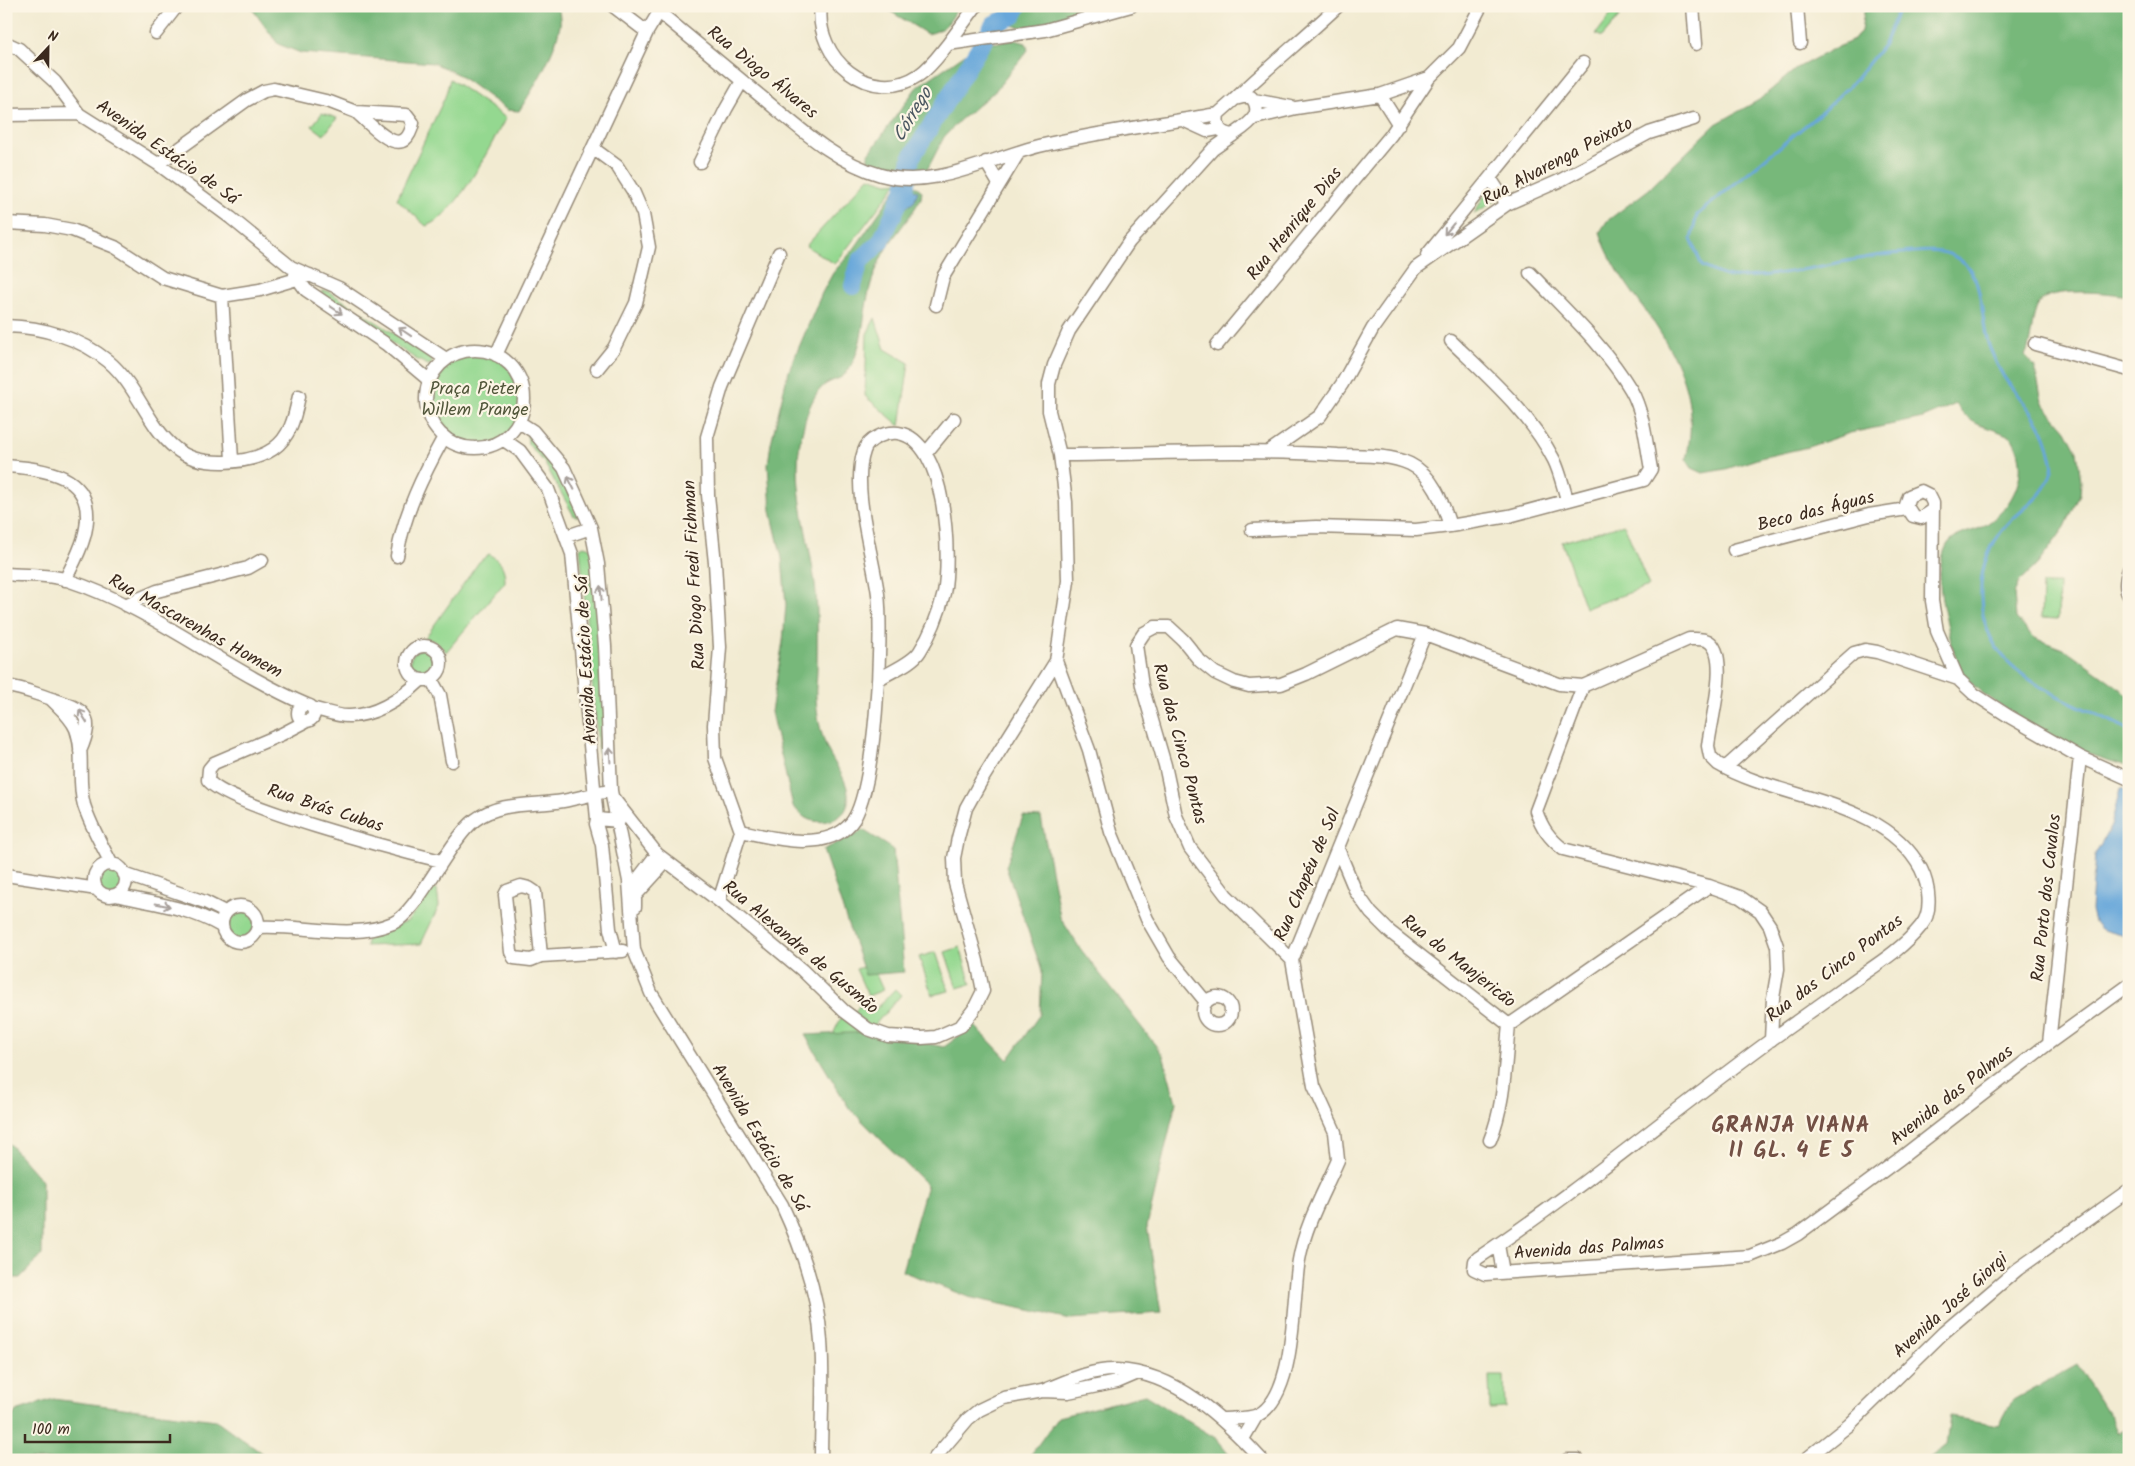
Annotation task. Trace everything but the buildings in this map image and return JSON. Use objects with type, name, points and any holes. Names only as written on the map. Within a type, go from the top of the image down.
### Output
[{"type":"street","points":[[156,33],[177,6]]},
{"type":"street","points":[[613,6],[647,32]]},
{"type":"street","points":[[821,6],[821,31],[828,50],[839,65],[855,76],[885,85],[900,83],[918,76],[934,62],[976,6]]},
{"type":"street","points":[[948,44],[1045,30],[1131,6]]},
{"type":"street","points":[[1219,130],[1218,114],[1274,61],[1296,46],[1338,6]]},
{"type":"street","points":[[1183,120],[1207,131],[1219,130],[1233,135],[1255,118],[1296,108],[1380,95],[1429,78],[1459,48],[1481,6]]},
{"type":"street","points":[[1692,6],[1696,44]]},
{"type":"street","points":[[1797,6],[1800,43]]},
{"type":"street","name":"Rua Diogo Álvares","points":[[496,355],[594,149],[647,32],[662,9],[742,81],[792,122],[843,159],[881,175],[917,179],[949,174],[1019,152],[1086,136],[1218,114]]},
{"type":"street","name":"Avenida Estácio de Sá","points":[[6,42],[19,50],[55,82],[79,114],[158,164],[231,218],[304,278],[338,288],[446,359]]},
{"type":"street","points":[[1252,99],[1274,61]]},
{"type":"street","points":[[1416,268],[1466,209],[1583,63]]},
{"type":"street","name":"Rua Henrique Dias","points":[[1217,345],[1399,125],[1429,78]]},
{"type":"street","points":[[700,162],[742,81]]},
{"type":"street","points":[[158,164],[226,115],[264,91],[274,89],[288,91],[356,112]]},
{"type":"street","points":[[1399,89],[1413,103]]},
{"type":"street","points":[[1380,95],[1399,125]]},
{"type":"street","points":[[1234,99],[1252,99],[1296,108]]},
{"type":"street","points":[[1252,99],[1257,111],[1255,118]]},
{"type":"street","points":[[6,115],[79,114]]},
{"type":"street","name":"Rua Alvarenga Peixoto","points":[[1272,450],[1320,416],[1342,384],[1378,320],[1416,268],[1507,204],[1559,180],[1649,133],[1694,119]]},
{"type":"street","name":"Rua Alexandre de Gusmão","points":[[1213,149],[1219,130]]},
{"type":"street","name":"Rua Alexandre de Gusmão","points":[[612,795],[662,858],[719,901],[802,970],[844,1010],[868,1028],[888,1036],[922,1038],[936,1036],[961,1026],[974,1009],[982,991],[977,961],[955,882],[954,858],[958,838],[966,808],[977,788],[1056,660],[1068,581],[1066,502],[1060,455],[1049,411],[1049,384],[1054,365],[1069,331],[1129,242],[1213,149],[1233,135]]},
{"type":"street","points":[[594,149],[617,166],[633,191],[643,214],[649,247],[636,303],[614,348],[597,368]]},
{"type":"street","points":[[936,305],[943,277],[1019,152]]},
{"type":"street","points":[[986,162],[1000,184]]},
{"type":"street","points":[[1490,178],[1507,204]]},
{"type":"street","points":[[1466,209],[1476,226]]},
{"type":"street","points":[[6,223],[45,225],[72,230],[115,247],[162,278],[222,296],[304,278]]},
{"type":"street","name":"Rua Diogo Fredi Fichman","points":[[741,831],[716,758],[714,725],[720,647],[715,563],[708,495],[707,437],[722,387],[779,253]]},
{"type":"street","points":[[1252,530],[1316,527],[1416,530],[1450,526],[1509,516],[1644,480],[1651,469],[1642,417],[1631,391],[1600,346],[1530,273]]},
{"type":"street","name":"Avenida Estácio de Sá","points":[[304,278],[306,290],[386,344],[430,380]]},
{"type":"street","points":[[222,296],[232,460]]},
{"type":"street","points":[[6,326],[52,332],[83,345],[109,362],[127,382],[175,448],[193,459],[232,460],[252,458],[273,449],[292,425],[299,396]]},
{"type":"street","points":[[1451,341],[1505,393],[1533,428],[1554,460],[1568,499]]},
{"type":"street","points":[[2035,344],[2129,370]]},
{"type":"street","points":[[467,350],[482,350],[496,355],[511,366],[522,384],[524,405],[519,422],[504,440],[486,448],[458,446],[444,437],[430,420],[426,399],[430,380],[433,373],[446,359],[467,350]]},
{"type":"street","points":[[926,453],[954,419]]},
{"type":"street","name":"Avenida Estácio de Sá","points":[[519,422],[533,430],[564,468],[591,528],[598,564],[605,646],[612,795],[619,823],[628,845],[635,890],[632,943]]},
{"type":"street","points":[[719,901],[741,831],[786,841],[817,840],[835,834],[850,824],[863,796],[880,679],[878,596],[864,516],[860,465],[864,448],[875,438],[887,433],[900,434],[912,438],[926,453],[942,497],[947,558],[944,593],[932,629],[919,654],[880,679]]},
{"type":"street","points":[[397,556],[401,532],[415,495],[444,437]]},
{"type":"street","name":"Avenida Estácio de Sá","points":[[504,440],[520,451],[548,489],[567,536],[572,554],[582,646],[596,821],[607,849],[613,900],[611,933],[616,952]]},
{"type":"street","points":[[1060,455],[1226,453],[1272,450],[1390,458],[1410,464],[1424,474],[1443,503],[1450,526]]},
{"type":"street","points":[[6,466],[42,470],[66,478],[74,484],[84,501],[88,519],[84,538],[65,580]]},
{"type":"street","points":[[1931,511],[1925,516],[1916,517],[1907,509],[1909,496],[1921,491],[1931,499],[1932,602],[1936,631],[1958,679],[1974,694],[2080,757],[2129,779]]},
{"type":"street","name":"Beco das Águas","points":[[1734,550],[1852,519],[1907,509]]},
{"type":"street","points":[[567,536],[591,528]]},
{"type":"street","points":[[125,604],[157,591],[248,568],[262,560]]},
{"type":"street","points":[[2129,569],[2126,579],[2126,592],[2129,596]]},
{"type":"street","name":"Rua Mascarenhas Homem","points":[[6,574],[65,580],[125,604],[277,692],[310,707],[349,716],[367,712],[389,705],[405,696],[426,680]]},
{"type":"street","name":"Rua das Cinco Pontas","points":[[1292,960],[1226,895],[1190,848],[1176,816],[1165,765],[1142,686],[1136,645],[1144,633],[1155,627],[1169,627],[1183,640],[1200,661],[1215,673],[1234,682],[1249,686],[1281,684],[1306,674],[1397,628],[1425,634],[1559,684],[1583,686],[1689,639],[1707,640],[1713,645],[1720,664],[1708,746],[1710,756],[1725,768],[1857,814],[1906,847],[1922,871],[1929,894],[1927,914],[1923,924],[1902,945],[1771,1040],[1498,1245]]},
{"type":"street","name":"Rua Chapéu de Sol","points":[[1243,1439],[1257,1415],[1274,1396],[1282,1382],[1288,1362],[1299,1259],[1306,1232],[1338,1160],[1334,1132],[1314,1086],[1292,960],[1425,634]]},
{"type":"street","points":[[426,680],[440,670],[441,660],[436,650],[428,646],[417,646],[411,651],[406,661],[408,670],[414,677],[426,680],[440,695],[452,761]]},
{"type":"street","points":[[1725,768],[1854,653],[1865,650],[1876,652],[1958,679]]},
{"type":"street","points":[[1056,660],[1089,750],[1112,832],[1147,919],[1169,957],[1206,1002]]},
{"type":"street","points":[[6,686],[35,692],[74,706],[86,718],[86,736],[80,751],[80,776],[84,804],[91,825],[112,865]]},
{"type":"street","points":[[1583,686],[1536,811],[1542,826],[1550,838],[1563,849],[1709,886],[1740,897],[1760,911],[1770,926],[1777,946],[1778,969],[1773,998],[1771,1040]]},
{"type":"street","name":"Rua Brás Cubas","points":[[310,707],[300,707],[298,712],[300,719],[304,722],[282,734],[219,760],[209,769],[208,774],[212,785],[253,804],[320,827],[441,861]]},
{"type":"street","name":"Rua Porto dos Cavalos","points":[[2048,1043],[2080,757]]},
{"type":"street","points":[[258,927],[297,927],[356,933],[388,925],[396,922],[408,911],[441,861],[473,821],[484,814],[506,808],[563,801],[595,793],[612,795]]},
{"type":"street","points":[[596,821],[619,823]]},
{"type":"street","name":"Avenida Estácio de Sá","points":[[619,823],[618,843],[624,917],[651,993],[761,1168],[782,1205],[798,1239],[809,1273],[821,1340],[821,1460]]},
{"type":"street","name":"Rua do Manjericão","points":[[1338,849],[1356,892],[1371,913],[1390,932],[1509,1025],[1709,886]]},
{"type":"street","points":[[635,890],[662,858]]},
{"type":"street","points":[[97,889],[94,879],[98,870],[107,865],[112,865],[121,869],[124,874],[125,884],[115,895]]},
{"type":"street","points":[[6,874],[97,889],[105,896],[115,895],[177,908],[205,917],[221,926],[230,940],[241,942],[252,938],[258,927],[256,916],[248,907],[238,906],[225,912],[221,926]]},
{"type":"street","points":[[124,874],[205,902],[225,912]]},
{"type":"street","points":[[541,956],[535,892],[521,886],[507,891],[505,895],[511,952],[514,958],[531,960],[541,956],[616,952],[632,943]]},
{"type":"street","name":"Avenida das Palmas","points":[[1503,1272],[1498,1245],[1478,1258],[1474,1264],[1474,1269],[1485,1274],[1750,1256],[1782,1244],[1898,1160],[2048,1043],[2129,985]]},
{"type":"street","points":[[1490,1140],[1497,1122],[1501,1103],[1509,1025]]},
{"type":"street","name":"Avenida José Giorgi","points":[[1805,1460],[1849,1424],[1943,1333],[2018,1269],[2129,1190]]},
{"type":"street","points":[[933,1460],[968,1419],[979,1410],[1004,1398],[1042,1391],[1068,1392],[1117,1382],[1140,1372],[1172,1386],[1223,1419],[1262,1460]]},
{"type":"street","points":[[1223,1419],[1257,1415]]},
{"type":"street","points":[[1567,1460],[1578,1460]]},
{"type":"green space","points":[[250,6],[558,6],[560,24],[549,59],[519,111],[507,110],[457,74],[434,63],[301,53],[278,44]]},
{"type":"green space","points":[[882,6],[958,6],[953,17],[946,25],[938,31],[927,34]]},
{"type":"green space","points":[[1002,6],[1096,6],[1052,22],[1026,27],[1016,26],[1007,22],[1001,13]]},
{"type":"green space","points":[[1865,6],[2129,6],[2129,296],[2095,292],[2055,294],[2045,298],[2036,309],[2028,350],[2025,356],[2035,367],[2042,402],[2066,430],[2077,451],[2081,482],[2080,494],[2065,527],[2037,565],[2019,582],[2014,593],[2016,618],[2034,638],[2068,651],[2129,695],[2129,767],[2068,746],[1997,704],[1965,676],[1955,654],[1942,598],[1941,562],[1950,541],[1992,521],[2010,500],[2020,475],[2017,449],[2011,437],[1968,418],[1956,404],[1923,418],[1850,433],[1808,447],[1760,458],[1726,469],[1703,473],[1692,468],[1686,459],[1690,435],[1690,413],[1687,392],[1680,372],[1661,334],[1610,258],[1603,241],[1600,232],[1607,221],[1648,190],[1716,124],[1759,100],[1797,68],[1854,40],[1861,31]]},
{"type":"green space","points":[[1613,12],[1620,16],[1602,37],[1596,34]]},
{"type":"green space","points":[[1015,40],[1026,43],[1028,50],[995,91],[960,120],[944,137],[927,170],[920,175],[890,174],[868,167],[868,155],[916,88],[978,45]],"holes":[[[913,147],[917,150],[914,157],[916,169],[911,172],[899,172],[897,169],[901,167],[903,157]]]},
{"type":"green space","points":[[450,79],[506,118],[472,179],[461,194],[438,219],[426,226],[397,199],[445,97]]},
{"type":"green space","points":[[322,113],[337,118],[324,135],[312,126]]},
{"type":"green space","points":[[869,177],[888,183],[898,182],[835,264],[806,246]]},
{"type":"green space","points":[[897,187],[917,187],[922,191],[921,198],[887,247],[879,262],[867,301],[858,350],[847,372],[841,378],[823,386],[815,395],[807,414],[799,445],[799,487],[817,602],[817,710],[826,746],[844,779],[848,793],[847,807],[844,812],[834,819],[822,822],[805,818],[793,806],[771,712],[783,641],[786,605],[782,558],[771,511],[768,464],[771,443],[788,373],[822,293],[833,273],[854,249]]},
{"type":"green space","points":[[1489,187],[1499,198],[1474,214]]},
{"type":"green space","points":[[321,291],[328,291],[431,357],[432,364],[428,365],[416,359],[324,298]]},
{"type":"green space","points":[[875,318],[885,349],[909,363],[900,426],[865,396],[867,334]]},
{"type":"green space","name":"Praça Pieter Willem Prange","points":[[467,350],[495,356],[506,362],[521,381],[524,394],[519,422],[521,423],[498,443],[472,449],[453,444],[439,432],[429,416],[426,397],[431,379],[444,362]]},
{"type":"green space","points":[[527,432],[556,463],[580,513],[578,516],[574,516],[544,462],[528,444]]},
{"type":"green space","points":[[1624,524],[1649,586],[1585,608],[1562,542]]},
{"type":"green space","points":[[584,546],[593,549],[611,786],[602,786],[601,781],[580,548]]},
{"type":"green space","points":[[489,554],[502,565],[505,582],[446,652],[437,642],[425,638],[479,562]]},
{"type":"green space","points":[[2042,584],[2059,584],[2058,619],[2041,618]]},
{"type":"green space","points":[[424,649],[434,653],[438,663],[434,673],[424,677],[414,673],[410,663],[414,653]]},
{"type":"green space","points":[[1023,816],[1041,817],[1060,917],[1079,947],[1163,1055],[1176,1102],[1147,1226],[1161,1313],[1071,1319],[968,1297],[902,1271],[927,1185],[849,1108],[805,1035],[869,1032],[944,1047],[974,1025],[1008,1060],[1040,1014],[1042,971],[1006,867]]},
{"type":"green space","points":[[863,830],[893,849],[904,972],[865,975],[823,850]]},
{"type":"green space","points":[[110,864],[121,869],[126,880],[121,891],[110,896],[99,891],[94,880],[99,869]]},
{"type":"green space","points":[[437,889],[439,906],[421,944],[366,946],[368,936],[408,921],[430,891]]},
{"type":"green space","points":[[240,906],[247,907],[253,911],[257,917],[257,931],[253,937],[247,941],[240,942],[233,941],[227,937],[223,931],[222,924],[223,917],[227,911],[233,907]]},
{"type":"green space","points":[[960,947],[971,984],[957,988],[945,952]]},
{"type":"green space","points":[[936,952],[949,991],[932,995],[919,957]]},
{"type":"green space","points":[[871,964],[883,990],[868,996],[856,969]]},
{"type":"green space","points":[[895,989],[901,995],[872,1028],[854,1014],[864,998],[876,1009]]},
{"type":"green space","points":[[843,1014],[870,1033],[833,1034]]},
{"type":"green space","points":[[6,1140],[42,1181],[42,1255],[20,1278],[6,1278]]},
{"type":"green space","points":[[2077,1364],[2119,1432],[2129,1427],[2129,1460],[1927,1460],[1946,1445],[1950,1417],[1999,1425],[2013,1400]]},
{"type":"green space","points":[[1489,1376],[1504,1376],[1505,1408],[1490,1409]]},
{"type":"green space","points":[[1145,1395],[1217,1439],[1234,1460],[1027,1460],[1058,1417]]},
{"type":"green space","points":[[53,1399],[216,1420],[271,1460],[6,1460],[6,1428],[16,1411]]},
{"type":"water","points":[[913,147],[917,150],[914,157],[916,169],[913,170],[914,173],[899,172],[897,169],[901,167],[903,157]]},
{"type":"water","points":[[898,188],[918,191],[914,202],[905,208],[894,197]]},
{"type":"water","points":[[2120,788],[2129,791],[2129,934],[2125,936],[2100,929],[2094,922],[2091,910],[2095,854],[2111,826]]},
{"type":"waterway","name":"Córrego","points":[[853,286],[860,261],[881,241],[905,189],[911,158],[994,24],[1013,16],[1018,6]]},
{"type":"waterway","points":[[1900,6],[1884,44],[1856,79],[1823,111],[1697,215],[1691,239],[1702,266],[1731,277],[1775,274],[1866,257],[1932,251],[1949,254],[1962,262],[1971,272],[1977,284],[1987,340],[1995,360],[2004,377],[2026,405],[2043,432],[2053,466],[2043,490],[2001,532],[1988,555],[1983,571],[1981,588],[1986,625],[1997,648],[2013,667],[2057,695],[2129,730]]},
{"type":"district","name":"GRANJA VIANA II GL. 4 E 5","points":[[1791,1138]]}]
